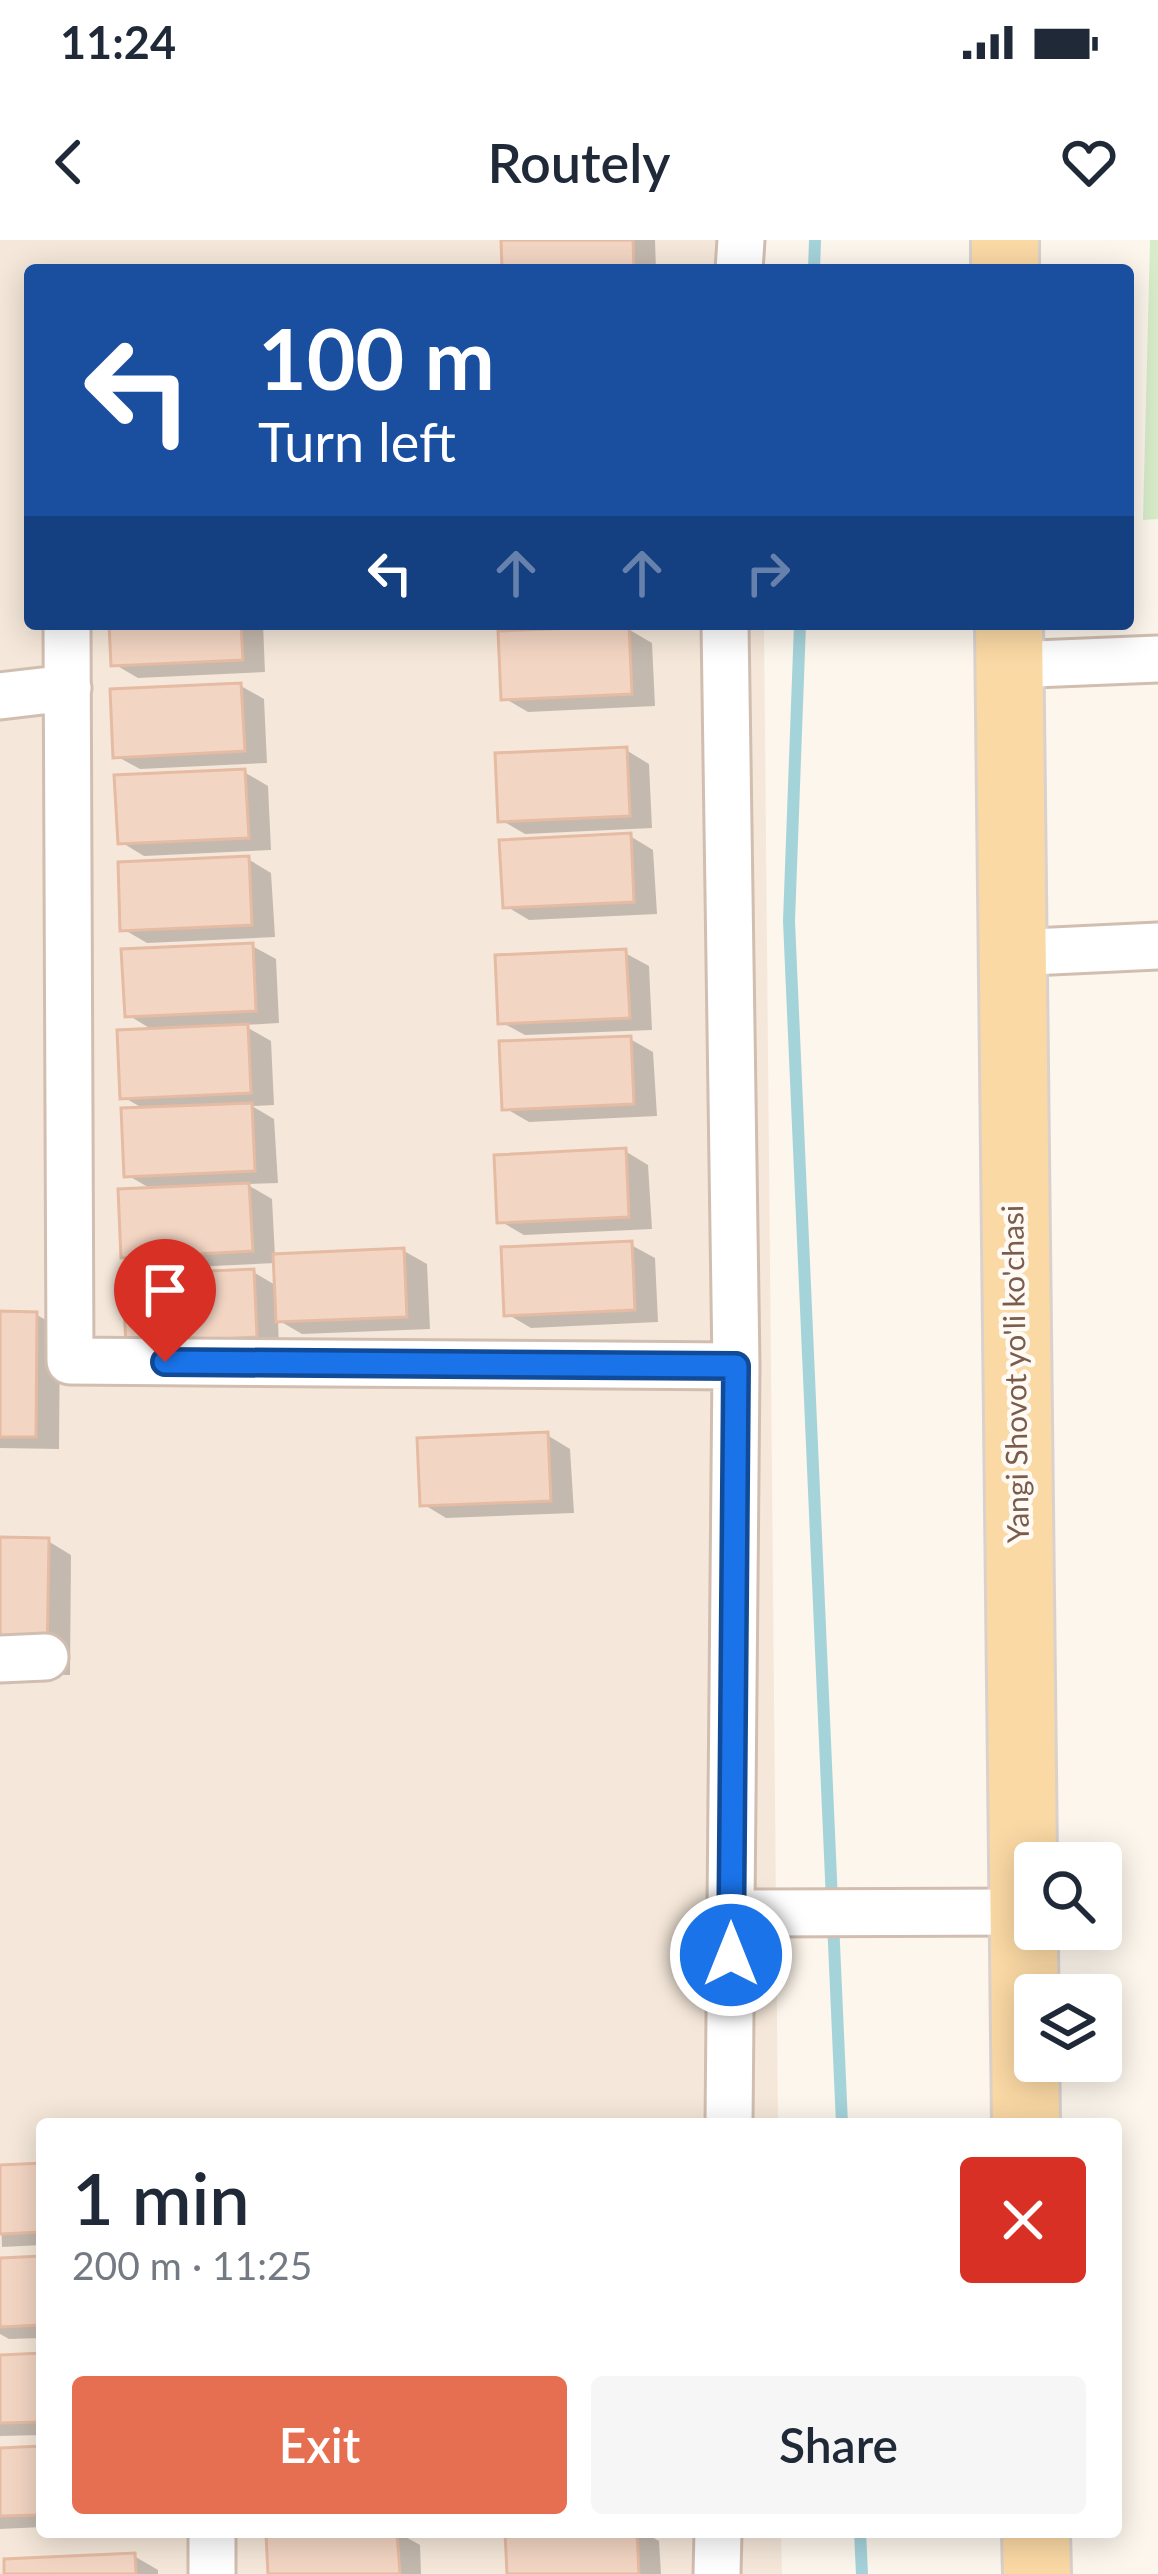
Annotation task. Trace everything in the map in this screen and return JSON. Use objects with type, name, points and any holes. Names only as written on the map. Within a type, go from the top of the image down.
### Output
[{"type":"main road","name":"Yangi Shovot yo'li ko'chasi","points":[[1009,645],[1020,1842]]},
{"type":"main road","name":"Yangi Shovot yo'li ko'chasi","points":[[1022,1950],[1026,2118]]},
{"type":"main road","points":[[1036,2538],[1037,2574]]},
{"type":"street","points":[[67,630],[70,1361],[736,1366]]},
{"type":"street","points":[[725,630],[736,1366],[729,2118]]},
{"type":"street","points":[[1009,645],[1158,659]]},
{"type":"street","points":[[0,696],[68,688]]},
{"type":"street","points":[[1012,953],[1158,946]]},
{"type":"street","points":[[0,1659],[45,1658]]},
{"type":"street","points":[[732,1913],[1014,1912]]},
{"type":"street","points":[[212,2538],[212,2574]]},
{"type":"street","points":[[717,2574],[718,2538]]},
{"type":"shaded area","points":[[0,240],[760,240],[760,264],[24,264],[24,630],[764,630],[778,2118],[36,2118],[36,2538],[781,2538],[782,2574],[0,2574]]},
{"type":"green space","points":[[1150,240],[1158,240],[1158,519],[1143,520]]},
{"type":"building","points":[[501,240],[633,240],[634,264],[502,264]]},
{"type":"building","points":[[109,630],[241,630],[243,660],[111,666]]},
{"type":"building","points":[[629,630],[632,694],[501,700],[498,631]]},
{"type":"building","points":[[241,683],[245,751],[113,758],[110,689]]},
{"type":"building","points":[[627,747],[630,816],[498,822],[495,753]]},
{"type":"building","points":[[245,769],[249,838],[118,844],[114,775]]},
{"type":"building","points":[[631,833],[634,902],[503,908],[499,840]]},
{"type":"building","points":[[249,856],[252,925],[120,931],[118,862]]},
{"type":"building","points":[[253,943],[256,1011],[125,1017],[121,949]]},
{"type":"building","points":[[626,949],[630,1018],[498,1024],[495,955]]},
{"type":"building","points":[[248,1024],[251,1093],[120,1099],[117,1030]]},
{"type":"building","points":[[631,1036],[634,1104],[502,1110],[499,1041]]},
{"type":"building","points":[[252,1103],[255,1171],[124,1177],[121,1108]]},
{"type":"building","points":[[626,1148],[629,1217],[497,1223],[494,1155]]},
{"type":"building","points":[[249,1183],[253,1251],[121,1258],[118,1189]]},
{"type":"building","points":[[632,1241],[635,1310],[504,1316],[501,1247]]},
{"type":"building","points":[[404,1248],[407,1317],[276,1322],[273,1254]]},
{"type":"building","points":[[254,1269],[257,1337],[126,1344],[122,1275]]},
{"type":"building","points":[[0,1311],[37,1312],[36,1437],[0,1437]]},
{"type":"building","points":[[548,1432],[551,1501],[420,1506],[417,1438]]},
{"type":"building","points":[[0,1537],[49,1538],[47,1663],[0,1663]]},
{"type":"building","points":[[36,2163],[36,2232],[0,2234],[0,2165]]},
{"type":"building","points":[[36,2256],[36,2325],[0,2327],[0,2258]]},
{"type":"building","points":[[36,2353],[36,2422],[0,2423],[0,2355]]},
{"type":"building","points":[[36,2446],[36,2515],[0,2516],[0,2448]]},
{"type":"building","points":[[266,2538],[397,2538],[400,2574],[268,2574]]},
{"type":"building","points":[[505,2538],[637,2538],[639,2574],[507,2574]]},
{"type":"building","points":[[135,2553],[136,2574],[4,2574],[4,2559]]},
{"type":"waterway","points":[[814,264],[815,240]]},
{"type":"waterway","points":[[800,630],[789,921],[832,1901]]},
{"type":"waterway","points":[[833,1921],[842,2118]]},
{"type":"waterway","points":[[860,2538],[862,2574]]},
{"type":"route","points":[[165,1362],[736,1366],[731,1955]]}]
